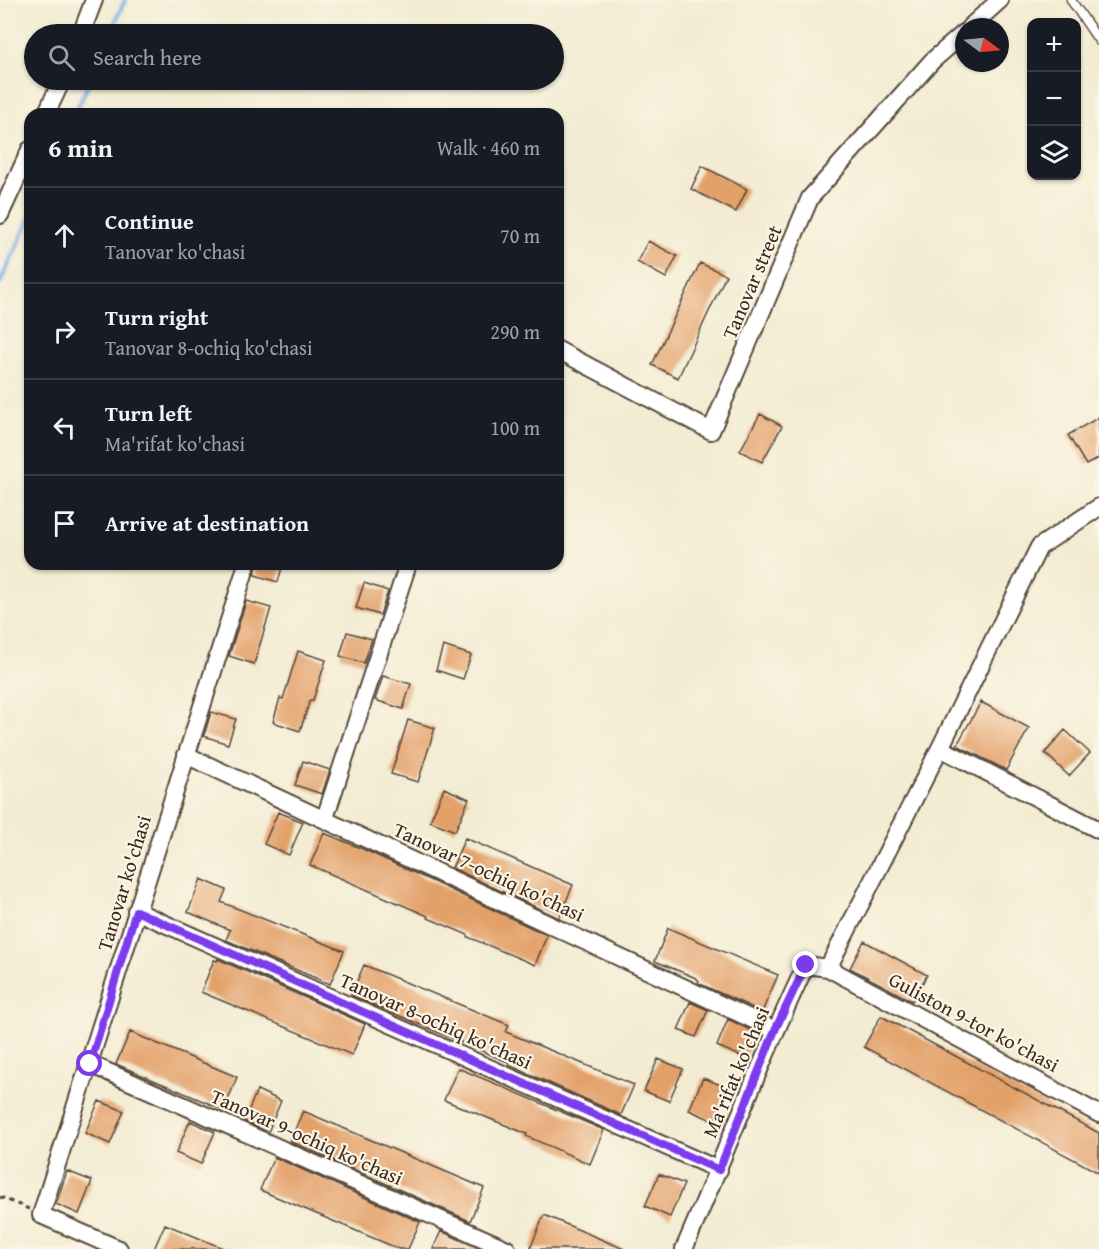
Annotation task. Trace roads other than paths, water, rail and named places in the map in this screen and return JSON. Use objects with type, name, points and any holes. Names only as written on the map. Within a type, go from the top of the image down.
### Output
[{"type":"street","points":[[85,24],[94,0]]},
{"type":"street","points":[[980,18],[1000,0]]},
{"type":"street","name":"Tanovar street","points":[[564,353],[711,431],[810,198],[932,61],[955,41]]},
{"type":"street","points":[[49,108],[57,90]]},
{"type":"street","points":[[0,215],[24,163]]},
{"type":"street","points":[[828,968],[1039,547],[1099,507]]},
{"type":"street","name":"Tanovar ko'chasi","points":[[119,1249],[41,1215],[245,570]]},
{"type":"street","points":[[325,818],[406,570]]},
{"type":"street","points":[[940,748],[1099,830]]},
{"type":"street","name":"Tanovar 7-ochiq ko'chasi","points":[[186,755],[775,1030]]},
{"type":"street","name":"Tanovar 8-ochiq ko'chasi","points":[[136,911],[719,1170]]},
{"type":"street","name":"Ma'rifat ko'chasi","points":[[684,1249],[719,1170],[775,1030],[806,965],[828,968]]},
{"type":"street","name":"Guliston 9-tor ko'chasi","points":[[828,968],[1099,1114]]},
{"type":"street","name":"Tanovar 9-ochiq ko'chasi","points":[[90,1064],[507,1249]]},
{"type":"lane","points":[[1071,0],[1099,41]]},
{"type":"waterway","points":[[114,24],[125,0]]},
{"type":"waterway","points":[[78,108],[86,90]]},
{"type":"waterway","points":[[0,283],[24,231]]}]
